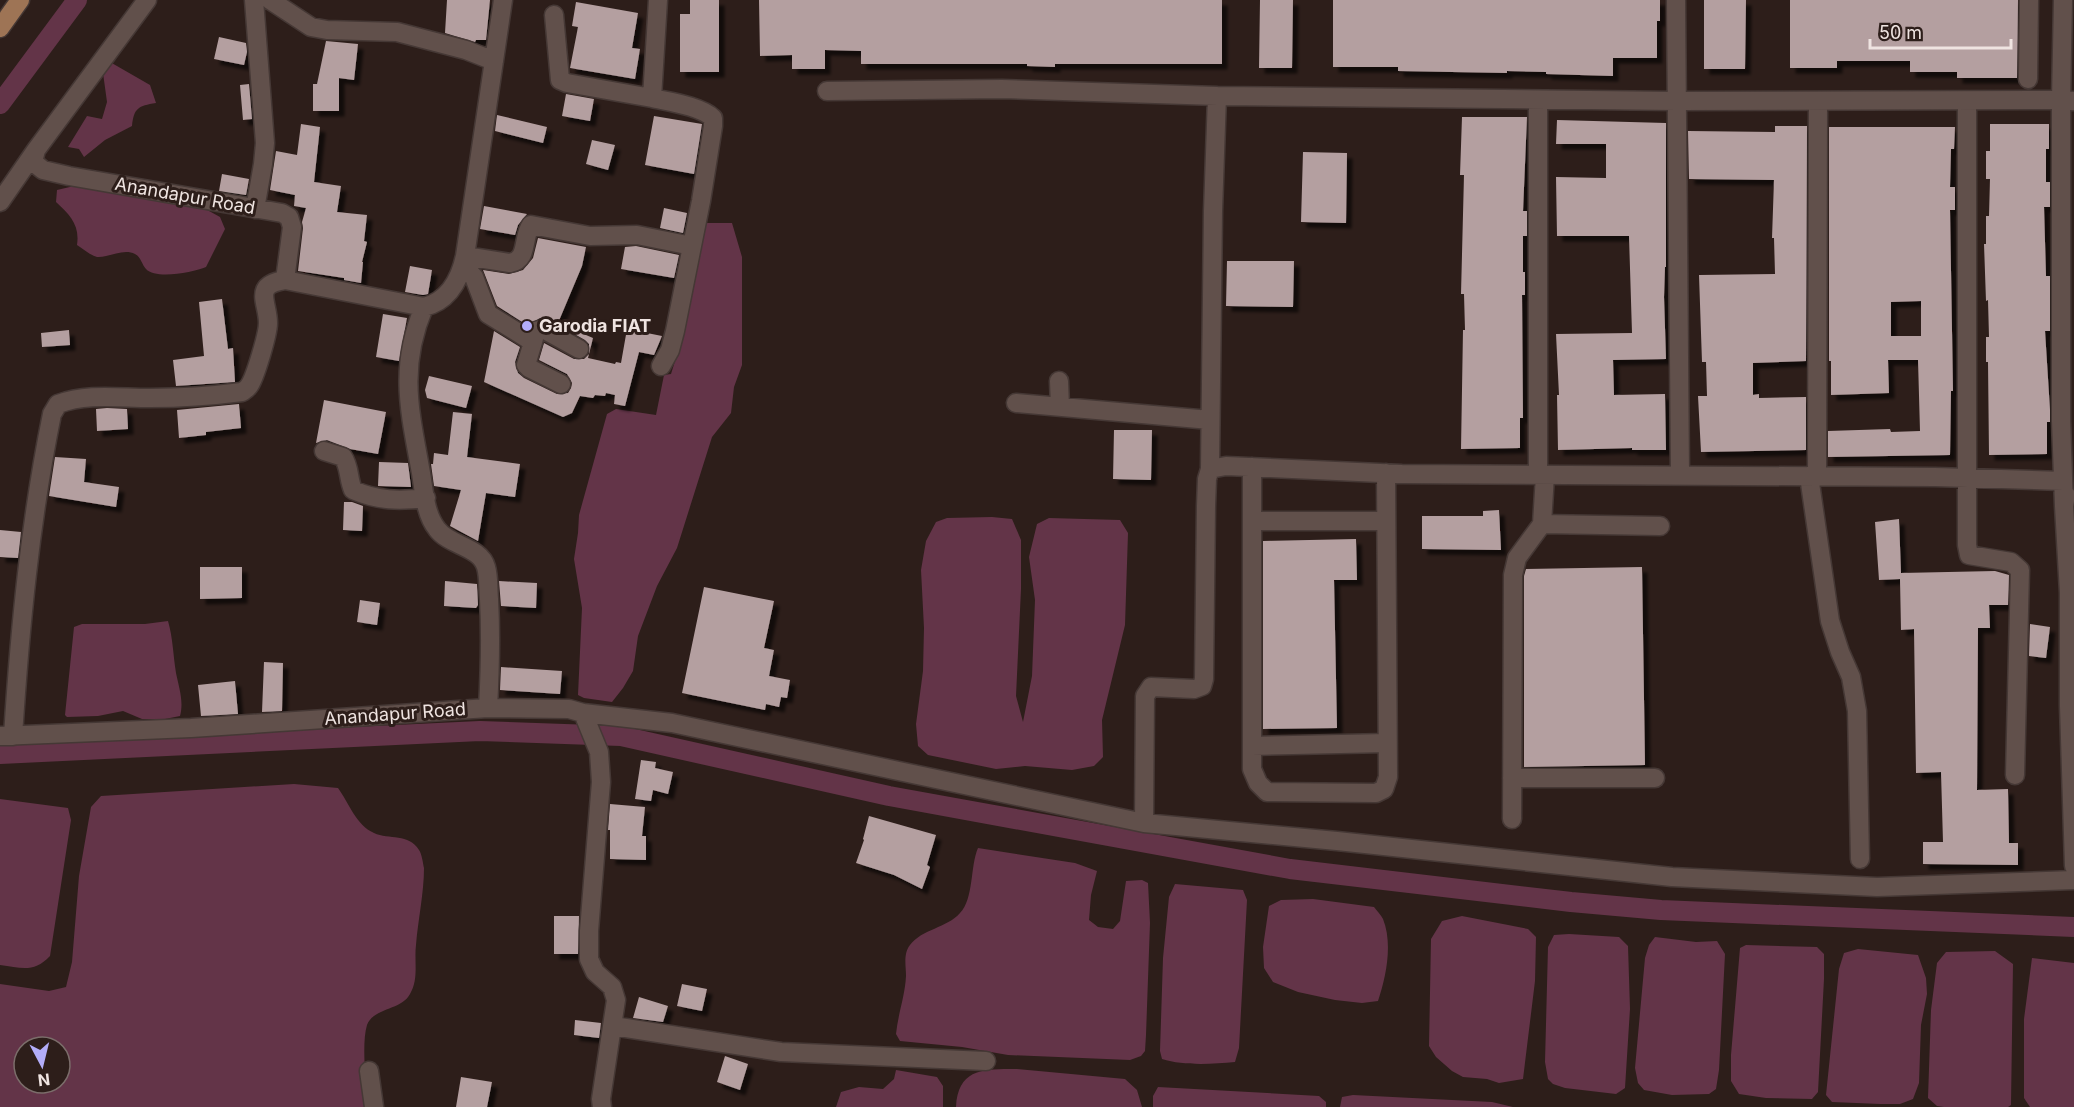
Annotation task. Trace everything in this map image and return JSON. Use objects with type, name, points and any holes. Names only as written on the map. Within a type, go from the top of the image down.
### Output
[{"type":"main road","points":[[0,28],[20,0]]},
{"type":"street","points":[[0,201],[147,0]]},
{"type":"street","points":[[254,0],[265,143],[255,209]]},
{"type":"street","points":[[270,0],[311,27],[327,30],[397,32],[466,50],[494,61]]},
{"type":"street","points":[[285,280],[424,307],[435,305],[451,290],[459,278],[464,261],[502,0]]},
{"type":"street","points":[[652,98],[658,0]]},
{"type":"street","points":[[1676,0],[1680,475]]},
{"type":"street","points":[[2028,79],[2029,0]]},
{"type":"street","points":[[2063,0],[2067,101],[2061,421],[2069,481],[2064,506],[2069,593],[2068,706],[2074,866]]},
{"type":"street","points":[[554,15],[560,80],[679,103],[709,114],[713,118],[703,190],[674,337],[661,366]]},
{"type":"street","points":[[827,91],[1002,89],[1217,96],[1539,100],[2067,101]]},
{"type":"street","points":[[1144,823],[1145,696],[1150,687],[1194,689],[1202,686],[1204,679],[1206,506],[1207,479],[1210,470],[1213,211],[1217,96]]},
{"type":"street","points":[[1512,819],[1513,575],[1517,558],[1542,524],[1539,100]]},
{"type":"street","points":[[1967,101],[1967,545],[1969,555],[2011,562],[2020,570],[2015,775]]},
{"type":"street","points":[[1818,102],[1813,476],[1830,621],[1851,677],[1857,711],[1860,859]]},
{"type":"street","name":"Anandapur Road","points":[[36,150],[33,162],[43,170],[282,213],[289,218],[292,227],[285,280],[272,283],[266,289],[263,300],[268,322],[267,333],[248,388],[242,392],[185,398],[89,397],[72,399],[58,404],[52,414],[30,535],[19,647],[6,736],[191,728],[488,708],[491,635],[486,566],[476,553],[444,538],[435,527],[428,511],[408,400],[408,374],[416,328],[424,307]]},
{"type":"street","points":[[464,261],[517,262],[521,258],[531,225],[590,236],[637,236],[692,246]]},
{"type":"street","points":[[464,261],[474,277],[488,314],[533,342]]},
{"type":"street","points":[[561,384],[526,365],[536,331],[543,329],[579,349]]},
{"type":"street","points":[[1059,381],[1060,407]]},
{"type":"street","points":[[1016,403],[1210,420]]},
{"type":"street","points":[[324,451],[344,457],[353,490],[367,497],[392,501],[426,498]]},
{"type":"street","points":[[1210,470],[1227,466],[1386,474],[1813,476],[2069,481]]},
{"type":"street","points":[[1252,467],[1252,769],[1258,783],[1267,792],[1376,793],[1384,789],[1388,777],[1386,474]]},
{"type":"street","points":[[1252,521],[1386,521]]},
{"type":"street","points":[[1542,524],[1660,526]]},
{"type":"street","points":[[488,708],[569,709],[586,720],[672,723],[1144,823],[1672,877],[1877,887],[2074,880]]},
{"type":"street","points":[[586,720],[599,752],[601,782],[589,931],[589,959],[595,972],[612,987],[616,1000],[601,1100],[602,1107]]},
{"type":"street","points":[[1252,746],[1387,742]]},
{"type":"street","points":[[1512,778],[1655,778]]},
{"type":"street","points":[[613,1026],[781,1052],[986,1061]]},
{"type":"street","points":[[369,1071],[374,1107]]},
{"type":"shaded area","points":[[110,62],[150,85],[156,103],[138,109],[132,126],[105,140],[84,157],[79,149],[68,147],[87,116],[102,119],[107,102],[103,73]]},
{"type":"shaded area","points":[[74,186],[200,206],[220,217],[225,229],[206,267],[193,271],[166,275],[151,272],[146,269],[137,255],[130,252],[97,257],[77,245],[77,232],[73,221],[56,202],[57,190]]},
{"type":"shaded area","points":[[702,223],[732,223],[742,257],[742,365],[734,387],[731,413],[712,437],[677,548],[657,586],[638,636],[633,671],[612,702],[584,698],[578,695],[582,608],[574,559],[579,515],[607,414],[616,409],[656,415],[664,375],[671,374],[684,332]]},
{"type":"shaded area","points":[[947,518],[1012,519],[1021,540],[1016,696],[1023,722],[1032,676],[1035,600],[1029,557],[1037,524],[1049,518],[1120,520],[1128,533],[1125,625],[1102,720],[1103,757],[1094,766],[1072,770],[1025,766],[996,769],[928,755],[918,746],[916,724],[923,671],[924,628],[921,570],[926,541],[936,522]]},
{"type":"shaded area","points":[[168,621],[181,695],[180,716],[165,719],[142,719],[123,711],[98,716],[67,717],[65,715],[74,627],[82,624],[145,624]]},
{"type":"shaded area","points":[[294,784],[338,788],[362,825],[374,833],[404,839],[415,845],[421,854],[424,868],[413,988],[406,999],[375,1015],[367,1025],[364,1054],[366,1107],[0,1107],[0,984],[49,991],[66,987],[72,962],[79,876],[91,807],[101,796]]},
{"type":"shaded area","points":[[0,799],[68,808],[71,820],[50,956],[33,967],[0,965]]},
{"type":"shaded area","points":[[978,848],[1075,863],[1097,871],[1091,895],[1089,920],[1098,927],[1113,929],[1120,921],[1126,881],[1142,880],[1148,883],[1150,923],[1146,1035],[1145,1051],[1141,1056],[1130,1060],[1008,1055],[962,1047],[900,1041],[896,1034],[906,976],[906,952],[921,935],[948,922],[960,913],[968,899]]},
{"type":"shaded area","points":[[1175,884],[1243,890],[1247,900],[1239,1048],[1235,1062],[1189,1064],[1162,1059],[1160,1051],[1163,958],[1169,897]]},
{"type":"shaded area","points":[[1313,899],[1374,907],[1382,918],[1388,939],[1388,950],[1384,982],[1378,1001],[1362,1003],[1335,1000],[1298,992],[1273,982],[1264,968],[1263,947],[1269,906],[1281,900]]},
{"type":"shaded area","points":[[1462,916],[1528,929],[1536,937],[1535,981],[1523,1079],[1499,1083],[1487,1079],[1463,1077],[1436,1057],[1429,1046],[1431,939],[1442,921]]},
{"type":"shaded area","points":[[1554,935],[1619,937],[1628,946],[1630,1009],[1625,1088],[1616,1094],[1565,1088],[1553,1084],[1548,1079],[1545,1062],[1548,947]]},
{"type":"shaded area","points":[[1655,937],[1696,942],[1717,941],[1725,954],[1719,1070],[1716,1089],[1709,1094],[1672,1095],[1644,1090],[1638,1083],[1635,1068],[1645,958],[1649,945]]},
{"type":"shaded area","points":[[1746,945],[1817,947],[1824,954],[1818,1092],[1812,1099],[1766,1098],[1739,1094],[1731,1081],[1740,948]]},
{"type":"shaded area","points":[[1858,949],[1918,955],[1926,978],[1927,994],[1921,1025],[1919,1083],[1913,1099],[1900,1104],[1832,1102],[1826,1095],[1839,969],[1844,953]]},
{"type":"shaded area","points":[[1995,951],[2013,964],[2011,1105],[2008,1107],[1937,1106],[1928,1098],[1931,1010],[1937,963],[1946,952]]},
{"type":"shaded area","points":[[2032,958],[2074,963],[2074,1107],[2030,1107],[2024,1098],[2024,1019]]},
{"type":"shaded area","points":[[1017,1069],[1125,1079],[1137,1090],[1142,1107],[956,1107],[962,1084],[968,1077],[985,1070]]},
{"type":"shaded area","points":[[896,1070],[937,1077],[943,1086],[943,1107],[836,1107],[841,1092],[859,1087],[883,1089],[894,1079]]},
{"type":"shaded area","points":[[1158,1087],[1319,1096],[1326,1102],[1326,1107],[1153,1107],[1153,1096]]},
{"type":"shaded area","points":[[1353,1095],[1492,1102],[1513,1107],[1340,1107],[1342,1097]]},
{"type":"building","points":[[447,0],[490,0],[486,40],[475,42],[445,33]]},
{"type":"building","points":[[690,0],[719,0],[719,72],[680,72],[680,14],[690,14]]},
{"type":"building","points":[[759,0],[1222,0],[1222,64],[1055,64],[1055,67],[1027,66],[1027,64],[861,64],[861,51],[825,50],[825,69],[792,69],[792,55],[760,56]]},
{"type":"building","points":[[1260,0],[1293,0],[1292,68],[1259,68]]},
{"type":"building","points":[[1333,0],[1660,0],[1660,21],[1657,21],[1657,58],[1613,58],[1613,76],[1507,71],[1507,73],[1398,71],[1398,67],[1333,67]]},
{"type":"building","points":[[1704,0],[1746,0],[1745,69],[1704,69]]},
{"type":"building","points":[[1790,0],[2018,0],[2017,78],[1957,78],[1957,72],[1910,72],[1910,61],[1837,61],[1837,68],[1790,68]]},
{"type":"building","points":[[576,2],[638,13],[632,48],[640,49],[635,79],[570,68],[578,27],[572,26]]},
{"type":"building","points":[[219,37],[246,43],[247,52],[244,65],[214,59]]},
{"type":"building","points":[[326,41],[358,44],[354,80],[339,78],[339,111],[313,111],[313,84],[317,84]]},
{"type":"building","points":[[249,84],[252,119],[243,120],[240,85]]},
{"type":"building","points":[[566,94],[594,99],[590,121],[562,116]]},
{"type":"building","points":[[497,115],[547,127],[543,143],[495,131]]},
{"type":"building","points":[[654,116],[702,124],[694,174],[645,165]]},
{"type":"building","points":[[1462,117],[1527,117],[1523,211],[1527,211],[1527,236],[1523,236],[1525,295],[1522,295],[1523,418],[1520,418],[1520,448],[1461,449],[1463,330],[1465,330],[1464,294],[1461,294],[1464,175],[1460,175]]},
{"type":"building","points":[[1557,120],[1666,123],[1664,297],[1666,359],[1613,360],[1614,395],[1665,394],[1666,450],[1632,450],[1632,448],[1558,450],[1557,395],[1559,395],[1556,334],[1632,333],[1629,236],[1557,236],[1556,177],[1606,178],[1606,144],[1556,144]]},
{"type":"building","points":[[301,124],[320,127],[314,182],[341,186],[337,212],[367,215],[364,241],[367,242],[362,262],[361,283],[298,271],[302,222],[306,208],[294,206],[295,195],[270,190],[276,151],[297,155]]},
{"type":"building","points":[[1990,124],[2049,124],[2046,182],[2050,182],[2050,207],[2044,207],[2046,276],[2050,276],[2050,331],[2045,331],[2050,410],[2050,422],[2047,422],[2047,454],[1989,455],[1986,337],[1989,337],[1984,244],[1986,244],[1986,216],[1989,216],[1990,179],[1986,179],[1986,151],[1990,151]]},
{"type":"building","points":[[1775,126],[1807,126],[1806,361],[1753,363],[1753,395],[1759,394],[1759,398],[1806,397],[1806,450],[1701,452],[1698,396],[1707,396],[1706,362],[1702,362],[1699,275],[1775,274],[1774,238],[1772,238],[1774,180],[1689,179],[1688,131],[1775,132]]},
{"type":"building","points":[[1829,127],[1955,127],[1954,149],[1951,149],[1950,187],[1955,187],[1955,210],[1950,210],[1953,391],[1951,391],[1950,455],[1828,457],[1828,431],[1890,429],[1891,432],[1920,431],[1918,360],[1888,360],[1889,393],[1831,395],[1831,361],[1829,361]],"holes":[[[1921,301],[1921,336],[1891,336],[1891,302]]]},
{"type":"building","points":[[592,140],[615,145],[608,170],[586,164]]},
{"type":"building","points":[[1303,152],[1347,153],[1346,223],[1301,222]]},
{"type":"building","points":[[222,174],[249,179],[246,195],[219,191]]},
{"type":"building","points":[[484,206],[527,214],[518,225],[515,235],[480,229]]},
{"type":"building","points":[[664,208],[687,213],[683,233],[660,228]]},
{"type":"building","points":[[538,238],[586,247],[582,266],[558,323],[593,338],[589,354],[589,344],[585,340],[548,319],[540,318],[527,325],[497,306],[483,270],[509,274],[523,270],[533,258]]},
{"type":"building","points":[[636,246],[679,255],[674,278],[621,269],[625,247]]},
{"type":"building","points":[[1227,261],[1294,261],[1293,307],[1226,306]]},
{"type":"building","points":[[410,266],[432,270],[428,294],[405,292]]},
{"type":"building","points":[[222,299],[228,349],[233,348],[235,382],[176,386],[173,360],[204,356],[199,302]]},
{"type":"building","points":[[383,314],[407,318],[399,361],[376,357]]},
{"type":"building","points":[[627,329],[662,336],[654,355],[639,352],[625,406],[614,404],[615,395],[606,393],[605,396],[595,395],[593,398],[580,396],[572,413],[563,417],[484,382],[494,331],[520,347],[515,362],[518,373],[557,394],[568,393],[572,383],[567,374],[539,360],[544,343],[574,359],[584,359],[589,354],[588,358],[615,364],[616,362],[621,363]]},
{"type":"building","points":[[69,330],[70,345],[42,347],[41,333]]},
{"type":"building","points":[[429,376],[472,386],[466,408],[427,398],[425,390]]},
{"type":"building","points":[[324,400],[386,412],[378,454],[350,449],[327,440],[316,443]]},
{"type":"building","points":[[239,404],[241,428],[179,438],[177,410]]},
{"type":"building","points":[[96,409],[127,409],[128,429],[97,431]]},
{"type":"building","points":[[453,412],[472,414],[467,457],[520,464],[515,497],[486,493],[478,541],[450,526],[461,490],[434,486],[431,464],[433,464],[434,453],[448,455]]},
{"type":"building","points":[[1114,430],[1152,430],[1151,480],[1113,479]]},
{"type":"building","points":[[55,457],[86,459],[84,482],[119,487],[116,507],[49,496]]},
{"type":"building","points":[[379,462],[408,463],[411,487],[378,486]]},
{"type":"building","points":[[344,502],[363,506],[362,531],[343,530]]},
{"type":"building","points":[[1499,510],[1501,550],[1422,549],[1422,516],[1483,516],[1483,511]]},
{"type":"building","points":[[1899,519],[1901,573],[1995,571],[2009,575],[2008,605],[1989,605],[1990,628],[1978,628],[1977,790],[2008,789],[2009,843],[2018,843],[2018,865],[1923,864],[1923,842],[1943,842],[1941,772],[1916,773],[1914,629],[1901,630],[1900,579],[1879,580],[1875,522]]},
{"type":"building","points":[[0,530],[21,532],[18,558],[0,557]]},
{"type":"building","points":[[1356,539],[1357,580],[1334,580],[1337,728],[1263,729],[1263,541]]},
{"type":"building","points":[[200,567],[242,567],[242,598],[200,599]]},
{"type":"building","points":[[1642,567],[1645,765],[1524,767],[1524,576],[1526,569]]},
{"type":"building","points":[[445,581],[477,584],[478,605],[476,608],[444,606]]},
{"type":"building","points":[[499,581],[537,583],[536,608],[501,606]]},
{"type":"building","points":[[704,587],[774,601],[764,648],[774,650],[769,676],[790,680],[787,698],[781,697],[779,707],[766,704],[765,710],[682,693]]},
{"type":"building","points":[[360,600],[380,603],[377,625],[357,622]]},
{"type":"building","points":[[2030,624],[2050,627],[2046,658],[2029,656]]},
{"type":"building","points":[[264,662],[283,663],[282,711],[262,712]]},
{"type":"building","points":[[501,667],[562,671],[560,694],[500,690]]},
{"type":"building","points":[[235,681],[238,714],[201,716],[198,685]]},
{"type":"building","points":[[641,760],[656,762],[655,768],[673,772],[668,794],[653,790],[651,801],[635,799]]},
{"type":"building","points":[[610,804],[645,807],[642,836],[646,836],[646,860],[610,859],[610,830],[608,830]]},
{"type":"building","points":[[869,816],[936,835],[927,865],[930,867],[922,889],[894,875],[856,863]]},
{"type":"building","points":[[554,916],[579,916],[578,954],[554,954]]},
{"type":"building","points":[[682,984],[707,989],[702,1011],[677,1006]]},
{"type":"building","points":[[639,997],[668,1006],[663,1022],[633,1018]]},
{"type":"building","points":[[575,1020],[601,1023],[599,1038],[574,1035]]},
{"type":"building","points":[[725,1056],[748,1064],[740,1090],[717,1082]]},
{"type":"building","points":[[461,1077],[492,1082],[487,1107],[456,1107]]},
{"type":"waterway","points":[[0,104],[77,0]]},
{"type":"waterway","points":[[0,754],[480,731],[621,736],[889,796],[1290,869],[1571,902],[1661,910],[2074,927]]},
{"type":"place","name":"Garodia FIAT","points":[[527,326]]}]
